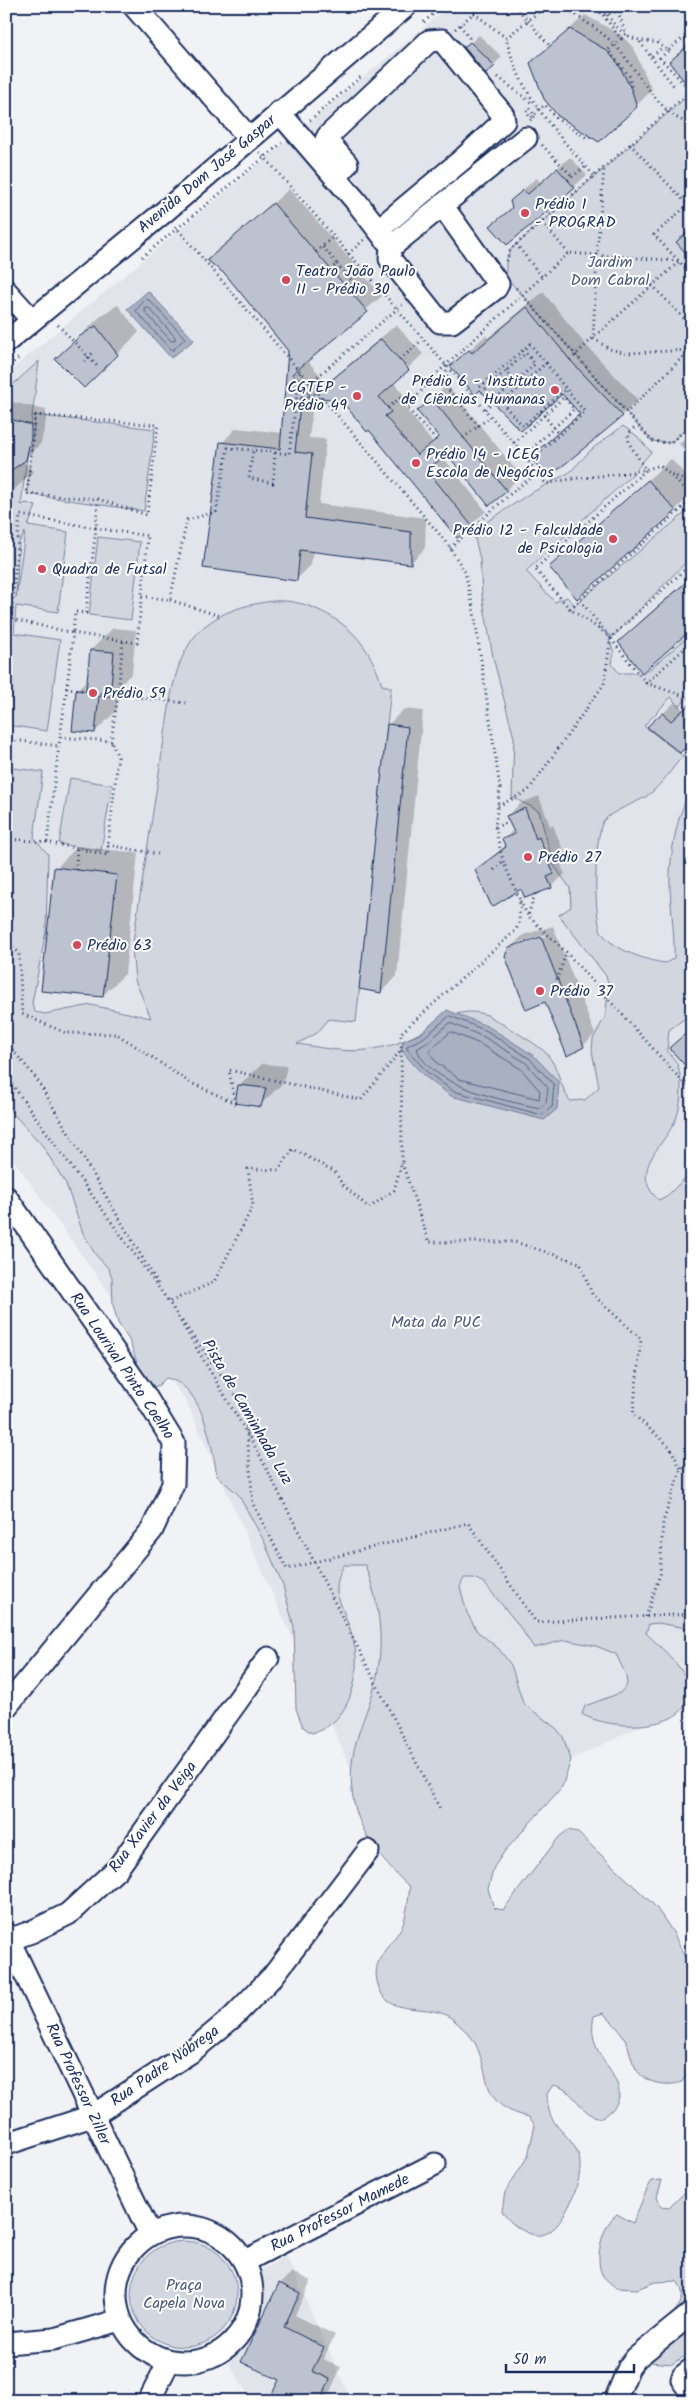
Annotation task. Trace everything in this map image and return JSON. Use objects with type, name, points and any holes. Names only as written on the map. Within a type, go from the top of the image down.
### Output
[{"type":"street","points":[[134,6],[249,138]]},
{"type":"street","name":"Avenida Dom José Gaspar","points":[[6,342],[31,319],[164,212],[279,112],[406,6]]},
{"type":"street","points":[[335,176],[347,164],[326,140],[328,136],[429,41],[442,40],[504,119],[502,124],[463,159],[379,229]]},
{"type":"street","points":[[279,112],[379,229],[391,247],[390,259],[440,322],[446,323],[452,322],[496,288],[498,284],[442,205]]},
{"type":"street","points":[[391,247],[526,138]]},
{"type":"street","points":[[463,159],[477,176]]},
{"type":"street","points":[[6,290],[31,319]]},
{"type":"street","name":"Rua Lourival Pinto Coelho","points":[[6,1198],[144,1394],[174,1443],[173,1484],[152,1530],[6,1707]]},
{"type":"street","name":"Rua Xavier da Veiga","points":[[7,1938],[68,1914],[117,1868],[268,1658]]},
{"type":"street","name":"Rua Padre Nóbrega","points":[[6,2144],[92,2116],[191,2052],[233,2017],[273,1976],[368,1851]]},
{"type":"street","name":"Rua Professor Ziller","points":[[7,1938],[150,2234]]},
{"type":"street","name":"Rua Professor Mamede","points":[[245,2261],[435,2164]]},
{"type":"street","points":[[171,2226],[193,2226],[214,2232],[226,2240],[245,2261],[253,2286],[251,2312],[240,2335],[220,2353],[196,2362],[169,2361],[149,2353],[143,2348],[132,2338],[120,2320],[116,2296],[119,2271],[131,2250],[150,2234],[171,2226]]},
{"type":"street","points":[[615,2401],[629,2367],[645,2350],[692,2313]]},
{"type":"street","points":[[6,2343],[54,2339],[120,2320]]},
{"type":"street","points":[[149,2401],[169,2361]]},
{"type":"street","points":[[692,2369],[683,2376],[682,2380],[692,2393]]},
{"type":"path","points":[[421,25],[443,6]]},
{"type":"path","points":[[442,40],[482,6]]},
{"type":"path","points":[[515,6],[526,21],[550,46]]},
{"type":"path","points":[[506,38],[546,6]]},
{"type":"path","points":[[564,6],[613,43],[668,112],[680,120],[692,123]]},
{"type":"path","points":[[593,6],[605,14],[626,35],[640,42],[657,42],[668,51]]},
{"type":"path","points":[[604,6],[605,14],[621,39]]},
{"type":"path","points":[[605,14],[637,6]]},
{"type":"path","points":[[618,11],[626,35]]},
{"type":"path","points":[[474,13],[506,38],[511,57],[533,104],[594,176]]},
{"type":"path","points":[[460,25],[469,38],[468,44]]},
{"type":"path","points":[[506,268],[506,260],[510,250],[540,220],[604,168],[691,91],[681,78],[660,58],[692,30]]},
{"type":"path","points":[[626,35],[613,43],[608,50],[629,76],[632,91]]},
{"type":"path","points":[[640,42],[674,86]]},
{"type":"path","points":[[651,57],[663,47]]},
{"type":"path","points":[[264,157],[297,132],[370,69]]},
{"type":"path","points":[[497,76],[533,104]]},
{"type":"path","points":[[535,116],[529,108],[526,112],[531,118],[535,115],[545,105],[558,119],[587,138],[590,136]]},
{"type":"path","points":[[526,138],[533,135],[573,177]]},
{"type":"path","points":[[249,138],[395,310],[446,365],[514,444],[546,484],[568,478],[646,470],[660,465],[692,497],[570,609]]},
{"type":"path","points":[[630,144],[688,205]]},
{"type":"path","points":[[568,180],[586,167]]},
{"type":"path","points":[[592,338],[604,168]]},
{"type":"path","points":[[692,201],[654,235],[692,275]]},
{"type":"path","points":[[164,212],[450,548],[465,572],[474,612],[500,788],[495,827],[503,861],[520,900],[528,916],[566,952],[692,1092]]},
{"type":"path","points":[[540,220],[568,253],[680,261]]},
{"type":"path","points":[[316,252],[333,238]]},
{"type":"path","points":[[516,244],[542,277]]},
{"type":"path","points":[[323,247],[351,280],[345,285]]},
{"type":"path","points":[[436,440],[407,408],[446,365],[459,356],[568,253]]},
{"type":"path","points":[[570,360],[592,338],[680,261]]},
{"type":"path","points":[[331,269],[337,264]]},
{"type":"path","points":[[511,283],[576,353],[652,441],[661,444],[670,443],[692,424]]},
{"type":"path","points":[[652,285],[692,328]]},
{"type":"path","points":[[310,383],[395,310],[418,294]]},
{"type":"path","points":[[58,325],[99,368]]},
{"type":"path","points":[[592,338],[610,349],[628,353],[691,349]]},
{"type":"path","points":[[400,360],[422,340]]},
{"type":"path","points":[[474,399],[530,344],[586,412],[536,455],[525,457]]},
{"type":"path","points":[[627,412],[691,349]]},
{"type":"path","points":[[84,361],[94,352]]},
{"type":"path","points":[[480,387],[526,353],[535,364],[484,410]]},
{"type":"path","points":[[546,363],[502,403],[523,426],[566,389]]},
{"type":"path","points":[[446,365],[448,389],[479,426]]},
{"type":"path","points":[[505,369],[519,388]]},
{"type":"path","points":[[170,600],[187,520],[216,512],[228,448],[289,454],[300,371]]},
{"type":"path","points":[[388,408],[402,397],[416,396]]},
{"type":"path","points":[[514,444],[564,398],[574,409],[525,457]]},
{"type":"path","points":[[541,411],[559,435]]},
{"type":"path","points":[[35,415],[158,425],[147,515],[98,499],[27,494],[35,415]]},
{"type":"path","points":[[463,438],[490,417]]},
{"type":"path","points":[[637,425],[628,434],[629,443],[646,470]]},
{"type":"path","points":[[253,450],[249,478],[274,483],[274,453]]},
{"type":"path","points":[[611,637],[570,609],[535,569],[646,470]]},
{"type":"path","points":[[667,471],[692,485]]},
{"type":"path","points":[[450,548],[517,488],[538,473]]},
{"type":"path","points":[[48,842],[75,612],[86,613],[98,499]]},
{"type":"path","points":[[6,658],[20,515],[148,536],[137,644],[73,633],[11,619]]},
{"type":"path","points":[[498,807],[528,791],[604,684],[611,637],[692,563]]},
{"type":"path","points":[[142,596],[170,600],[220,616]]},
{"type":"path","points":[[580,600],[646,682],[692,700]]},
{"type":"path","points":[[6,838],[48,842],[107,855],[118,757],[111,741],[118,695],[122,640]]},
{"type":"path","points":[[646,682],[692,642]]},
{"type":"path","points":[[66,688],[186,703]]},
{"type":"path","points":[[60,736],[111,741]]},
{"type":"path","points":[[6,740],[59,746]]},
{"type":"path","points":[[495,827],[509,822]]},
{"type":"path","points":[[108,845],[158,854]]},
{"type":"path","points":[[76,870],[77,848]]},
{"type":"path","points":[[494,870],[503,861]]},
{"type":"path","points":[[528,916],[535,894]]},
{"type":"path","points":[[169,1302],[214,1282],[253,1206],[248,1169],[279,1170],[293,1149],[335,1172],[342,1184],[369,1208],[394,1190],[402,1162],[401,1033],[515,931],[519,924],[520,900]]},
{"type":"path","points":[[6,940],[19,954],[22,1014],[66,1033],[116,1034],[189,1082],[235,1103],[229,1070],[361,1100],[401,1050]]},
{"type":"path","points":[[557,980],[566,952]]},
{"type":"path","name":"Pista de Caminhada Luz","points":[[6,1042],[36,1078],[257,1450],[440,1809]]},
{"type":"path","points":[[6,1076],[245,1408],[253,1504],[287,1569],[468,1524],[536,1622],[692,1614]]},
{"type":"path","points":[[402,1162],[429,1242],[515,1242],[580,1263],[592,1294],[641,1339],[633,1414],[670,1447],[681,1468]]},
{"type":"path","points":[[646,1617],[660,1574],[663,1522],[681,1468],[692,1460]]},
{"type":"shaded area","points":[[449,6],[692,6],[692,1701],[387,1849],[186,1401],[6,1149],[6,374]]},
{"type":"shaded area","points":[[286,2256],[347,2391],[340,2401],[252,2401],[229,2364],[250,2334],[260,2306],[260,2271]]},
{"type":"green space","name":"Jardim Dom Cabral","points":[[692,92],[692,424],[670,443],[652,441],[506,277],[506,260],[511,249]]},
{"type":"green space","points":[[39,361],[21,505],[26,503],[36,506],[28,526],[68,532],[58,612],[16,606],[14,633],[60,640],[47,731],[6,725],[6,391]],"holes":[[[25,532],[16,598],[19,543]]]},
{"type":"green space","points":[[35,415],[155,429],[144,511],[27,494]]},
{"type":"green space","name":"Mata da PUC","points":[[623,426],[637,436],[651,452],[631,476],[526,571],[555,602],[567,597],[575,605],[692,507],[692,556],[609,641],[614,652],[612,664],[619,673],[645,673],[692,633],[692,671],[689,675],[692,678],[692,692],[679,707],[671,697],[644,726],[683,756],[652,792],[613,813],[604,820],[598,841],[596,876],[599,925],[607,939],[631,954],[650,960],[666,963],[674,958],[670,883],[671,864],[679,818],[692,791],[692,1013],[669,1030],[667,1050],[678,1066],[681,1080],[680,1103],[677,1117],[650,1160],[647,1170],[650,1190],[659,1200],[668,1195],[692,1171],[692,1629],[658,1623],[649,1624],[646,1633],[672,1659],[684,1675],[689,1690],[686,1704],[677,1715],[646,1725],[610,1723],[582,1714],[585,1706],[620,1693],[627,1685],[626,1675],[616,1654],[596,1646],[565,1640],[534,1648],[517,1623],[484,1583],[474,1578],[464,1578],[460,1587],[467,1613],[477,1631],[499,1649],[511,1665],[523,1703],[557,1729],[563,1737],[571,1760],[562,1787],[504,1852],[494,1867],[488,1889],[494,1908],[503,1910],[559,1837],[568,1830],[577,1832],[656,1907],[674,1934],[692,1973],[692,2064],[682,2082],[664,2084],[651,2081],[636,2069],[627,2044],[615,2025],[603,2013],[594,2016],[593,2036],[595,2043],[616,2082],[619,2091],[618,2100],[613,2109],[602,2118],[588,2112],[568,2092],[561,2088],[553,2085],[547,2094],[553,2120],[576,2149],[580,2167],[573,2198],[563,2217],[546,2234],[535,2235],[518,2228],[502,2211],[505,2192],[528,2156],[535,2125],[529,2117],[513,2112],[502,2106],[494,2098],[475,2043],[455,2021],[445,2014],[399,2006],[389,2002],[382,1994],[377,1981],[376,1973],[380,1959],[403,1923],[410,1887],[394,1872],[369,1840],[354,1804],[352,1764],[356,1742],[375,1685],[380,1654],[377,1609],[365,1565],[344,1565],[340,1572],[338,1583],[337,1594],[351,1633],[356,1657],[356,1669],[351,1693],[341,1714],[333,1723],[312,1733],[303,1727],[296,1709],[294,1627],[283,1586],[264,1541],[238,1494],[217,1476],[203,1418],[189,1392],[179,1383],[166,1378],[159,1385],[150,1389],[144,1381],[129,1340],[118,1323],[113,1305],[112,1277],[108,1268],[95,1254],[83,1233],[66,1184],[42,1145],[6,1106],[6,767],[43,772],[34,838],[48,854],[46,931],[32,1003],[35,1012],[45,1014],[91,1005],[151,1018],[135,980],[132,948],[170,701],[180,662],[187,647],[203,627],[225,613],[242,607],[284,601],[305,605],[327,614],[355,636],[366,649],[382,685],[391,687],[356,1022],[329,1019],[317,1033],[297,1044],[349,1051],[390,1046],[454,1015],[464,1012],[475,1012],[487,1015],[546,1053],[554,1064],[570,1101],[585,1100],[599,1087],[592,1051],[593,1039],[605,1017],[609,986],[606,976],[559,915],[571,907],[570,888],[553,864],[539,811],[512,797],[514,738],[493,657],[482,595],[480,559],[473,531],[529,494],[570,472],[592,449]]},
{"type":"green space","name":"Quadra de Futsal","points":[[98,537],[140,542],[131,620],[89,615]]},
{"type":"green space","points":[[70,778],[112,785],[101,851],[59,844]]},
{"type":"green space","points":[[662,2180],[657,2197],[661,2207],[669,2208],[692,2185],[692,2351],[673,2364],[649,2362],[644,2354],[648,2342],[657,2328],[680,2304],[682,2289],[677,2281],[655,2282],[637,2289],[616,2288],[603,2276],[599,2259],[601,2241],[612,2219],[617,2214],[633,2223],[652,2181]]},
{"type":"green space","name":"Praça Capela Nova","points":[[184,2241],[204,2245],[222,2256],[233,2274],[237,2294],[233,2314],[222,2332],[204,2343],[184,2347],[164,2343],[146,2332],[135,2314],[131,2294],[135,2274],[146,2256],[164,2245]]},
{"type":"water","points":[[148,291],[194,340],[171,358],[127,309]]},
{"type":"water","points":[[447,1010],[489,1027],[533,1055],[559,1082],[557,1109],[544,1120],[451,1096],[423,1075],[401,1050],[403,1041],[420,1034]]},
{"type":"building","points":[[570,29],[606,50],[618,63],[632,91],[637,107],[599,142],[558,116],[544,99],[530,63]]},
{"type":"building","points":[[470,42],[495,66],[486,74],[464,47]]},
{"type":"building","points":[[692,42],[692,91],[669,62]]},
{"type":"building","name":"Prédio 1 - PROGRAD","points":[[557,168],[575,188],[507,245],[490,226],[512,208],[510,201],[523,190],[528,194]]},
{"type":"building","points":[[273,203],[368,312],[292,374],[311,397],[301,396],[295,452],[312,454],[305,518],[411,532],[411,564],[300,550],[297,581],[203,568],[220,442],[280,449],[288,351],[226,275],[207,260]]},
{"type":"building","points":[[692,228],[692,260],[676,242]]},
{"type":"building","name":"Prédio 6 - Instituto de Ciências Humanas","points":[[527,307],[570,360],[623,416],[548,478],[530,457],[580,414],[562,394],[521,431],[480,390],[475,395],[450,366],[469,350],[472,353]]},
{"type":"building","points":[[96,326],[118,355],[84,388],[55,359],[80,336]]},
{"type":"building","points":[[381,339],[409,370],[379,397],[391,412],[385,416],[417,455],[439,437],[417,411],[432,399],[507,491],[489,506],[447,454],[427,470],[472,526],[457,538],[369,430],[367,432],[341,400],[311,397]]},
{"type":"building","points":[[6,418],[31,425],[31,437],[26,460],[6,474]]},
{"type":"building","name":"Prédio 12 - Falculdade de Psicologia","points":[[648,480],[676,511],[577,599],[549,567]]},
{"type":"building","points":[[692,577],[692,629],[642,673],[618,642]]},
{"type":"building","name":"Prédio 59","points":[[90,650],[114,652],[110,697],[99,696],[95,733],[72,731],[76,690],[86,691]]},
{"type":"building","points":[[692,702],[692,740],[680,753],[647,727],[662,713],[671,721]]},
{"type":"building","points":[[387,724],[408,727],[381,993],[359,989]]},
{"type":"building","points":[[525,808],[536,839],[539,837],[554,874],[547,877],[552,888],[525,898],[521,889],[492,907],[475,870],[506,847],[502,839],[515,834],[506,816]]},
{"type":"building","name":"Prédio 63","points":[[54,867],[117,875],[103,997],[41,991]]},
{"type":"building","name":"Prédio 37","points":[[541,937],[584,1047],[567,1056],[545,1002],[526,1010],[505,956],[509,947]]},
{"type":"building","points":[[692,1028],[692,1073],[669,1048]]},
{"type":"building","points":[[238,1085],[266,1088],[261,1107],[235,1103]]},
{"type":"building","points":[[279,2283],[300,2293],[284,2327],[324,2347],[312,2371],[330,2379],[320,2401],[268,2401],[279,2380],[241,2362]]},
{"type":"place","name":"Prédio 1 - PROGRAD","points":[[525,213]]},
{"type":"place","name":"Teatro João Paulo II - Prédio 30","points":[[286,280]]},
{"type":"place","name":"Prédio 6 - Instituto de Ciências Humanas","points":[[555,390]]},
{"type":"place","name":"CGTEP - Prédio 49","points":[[357,396]]},
{"type":"place","name":"Prédio 14 - ICEG Escola de Negócios","points":[[416,463]]},
{"type":"place","name":"Prédio 12 - Falculdade de Psicologia","points":[[613,539]]},
{"type":"place","name":"Quadra de Futsal","points":[[42,569]]},
{"type":"place","name":"Prédio 59","points":[[93,693]]},
{"type":"place","name":"Prédio 27","points":[[528,857]]},
{"type":"place","name":"Prédio 63","points":[[77,945]]},
{"type":"place","name":"Prédio 37","points":[[540,991]]}]
